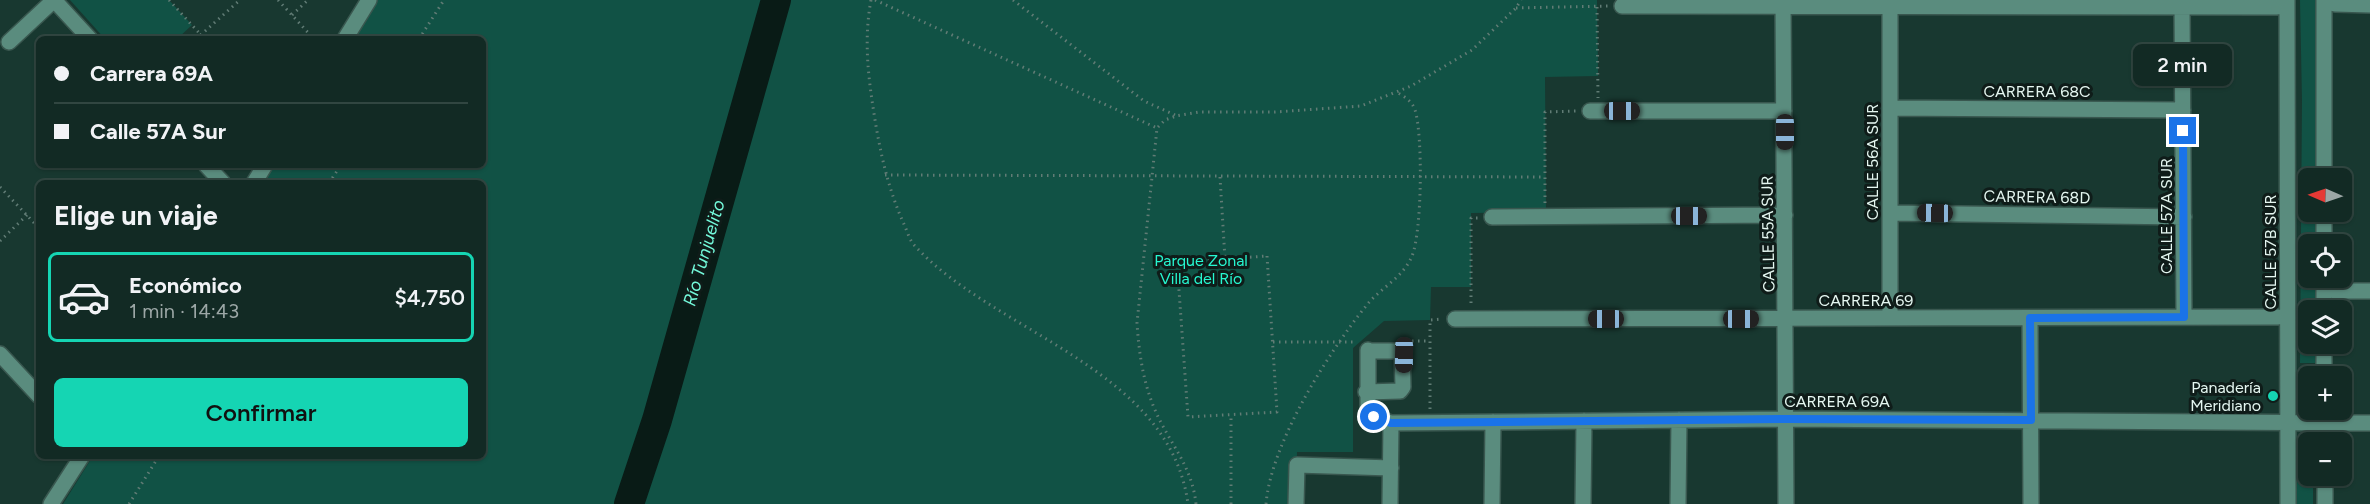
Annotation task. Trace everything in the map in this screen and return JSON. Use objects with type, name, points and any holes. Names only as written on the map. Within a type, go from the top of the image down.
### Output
[{"type":"street","points":[[9,42],[54,0],[87,36]]},
{"type":"street","points":[[347,36],[369,0]]},
{"type":"street","points":[[1622,6],[1783,2],[1890,5],[2039,3],[2182,6],[2282,3]]},
{"type":"street","name":"CALLE 55A SUR","points":[[1783,2],[1786,504]]},
{"type":"street","name":"CALLE 57B SUR","points":[[2282,3],[2288,504]]},
{"type":"street","points":[[2325,168],[2336,3],[2370,5]]},
{"type":"street","name":"CALLE 56A SUR","points":[[1890,5],[1890,318]]},
{"type":"street","name":"CALLE 57A SUR","points":[[2182,6],[2184,317]]},
{"type":"street","name":"CARRERA 68C","points":[[1890,108],[2183,110]]},
{"type":"street","points":[[1594,111],[1784,111]]},
{"type":"street","points":[[209,168],[220,180]]},
{"type":"street","name":"CARRERA 68D","points":[[1890,213],[2184,217]]},
{"type":"street","points":[[1492,217],[1785,215]]},
{"type":"street","points":[[2335,291],[2370,291]]},
{"type":"street","name":"CARRERA 69","points":[[1455,319],[2278,317]]},
{"type":"street","points":[[2030,318],[2031,504]]},
{"type":"street","points":[[1366,392],[1400,391],[1403,387],[1402,351],[1366,348],[1366,392],[1368,409],[1374,417],[1391,423],[1390,504]]},
{"type":"street","points":[[0,354],[36,393]]},
{"type":"street","name":"CARRERA 69A","points":[[1391,423],[1787,419],[2298,420]]},
{"type":"street","points":[[1678,504],[1679,420]]},
{"type":"street","name":"CARRERA 69A","points":[[2350,420],[2370,423]]},
{"type":"street","points":[[1583,504],[1584,421]]},
{"type":"street","points":[[1492,504],[1493,422]]},
{"type":"street","points":[[51,504],[80,459]]},
{"type":"street","points":[[1296,504],[1297,465],[1390,468]]},
{"type":"street","points":[[2325,486],[2325,504]]},
{"type":"path","points":[[170,0],[201,35],[240,0]]},
{"type":"path","points":[[278,0],[312,36]]},
{"type":"path","points":[[292,15],[308,0]]},
{"type":"path","points":[[421,36],[444,0]]},
{"type":"path","points":[[1157,128],[873,0],[866,27],[867,76],[885,175],[913,245],[966,290],[1082,362],[1138,405],[1162,435],[1171,452],[1188,504]]},
{"type":"path","points":[[1013,0],[1144,100],[1176,116]]},
{"type":"path","points":[[1196,504],[1194,487],[1182,457],[1156,412],[1145,384],[1139,354],[1137,323],[1157,128],[1165,120],[1199,112],[1275,112],[1361,106],[1396,92],[1472,50],[1516,8],[1521,0]]},
{"type":"path","points":[[1516,8],[1622,6]]},
{"type":"path","points":[[1545,217],[1545,112],[1594,111],[1597,7]]},
{"type":"path","points":[[1266,504],[1290,428],[1340,342],[1369,303],[1394,281],[1412,256],[1420,222],[1414,109],[1407,98],[1396,92]]},
{"type":"path","points":[[885,175],[1545,177]]},
{"type":"path","points":[[1220,177],[1225,259]]},
{"type":"path","points":[[0,187],[36,225]]},
{"type":"path","points":[[0,241],[27,215]]},
{"type":"path","points":[[1471,218],[1471,319]]},
{"type":"path","points":[[1267,256],[1273,342],[1277,412],[1188,417],[1178,262],[1267,256]]},
{"type":"path","points":[[1430,320],[1430,423]]},
{"type":"path","points":[[1407,341],[1430,341]]},
{"type":"path","points":[[1273,342],[1340,342],[1366,348]]},
{"type":"path","points":[[1231,415],[1231,504]]},
{"type":"path","points":[[129,504],[157,459]]},
{"type":"green space","points":[[70,0],[169,0],[192,25],[180,36],[102,36]]},
{"type":"green space","name":"Parque Zonal Villa del Río","points":[[378,0],[1597,0],[1598,76],[1545,77],[1546,212],[1471,213],[1471,287],[1431,287],[1430,320],[1384,321],[1353,348],[1353,452],[1297,452],[1296,504],[63,504],[91,459],[486,459],[486,180],[265,180],[273,168],[486,168],[486,36],[355,36]]},
{"type":"green space","points":[[2300,0],[2318,0],[2319,168],[2301,168]]},
{"type":"green space","points":[[2301,222],[2319,222],[2319,234],[2301,234]]},
{"type":"green space","points":[[2301,288],[2318,288],[2318,300],[2300,300]]},
{"type":"green space","points":[[2300,354],[2318,354],[2318,363],[2300,363]]},
{"type":"green space","points":[[2298,438],[2298,486],[2313,486],[2313,504],[2297,504]]},
{"type":"waterway","name":"Río Tunjuelito","points":[[629,504],[657,420],[776,0]]},
{"type":"place","name":"Panadería Meridiano","points":[[2273,396]]},
{"type":"route","points":[[1374,417],[1391,423],[1787,419],[2031,420],[2030,318],[2184,317],[2183,131]]}]
